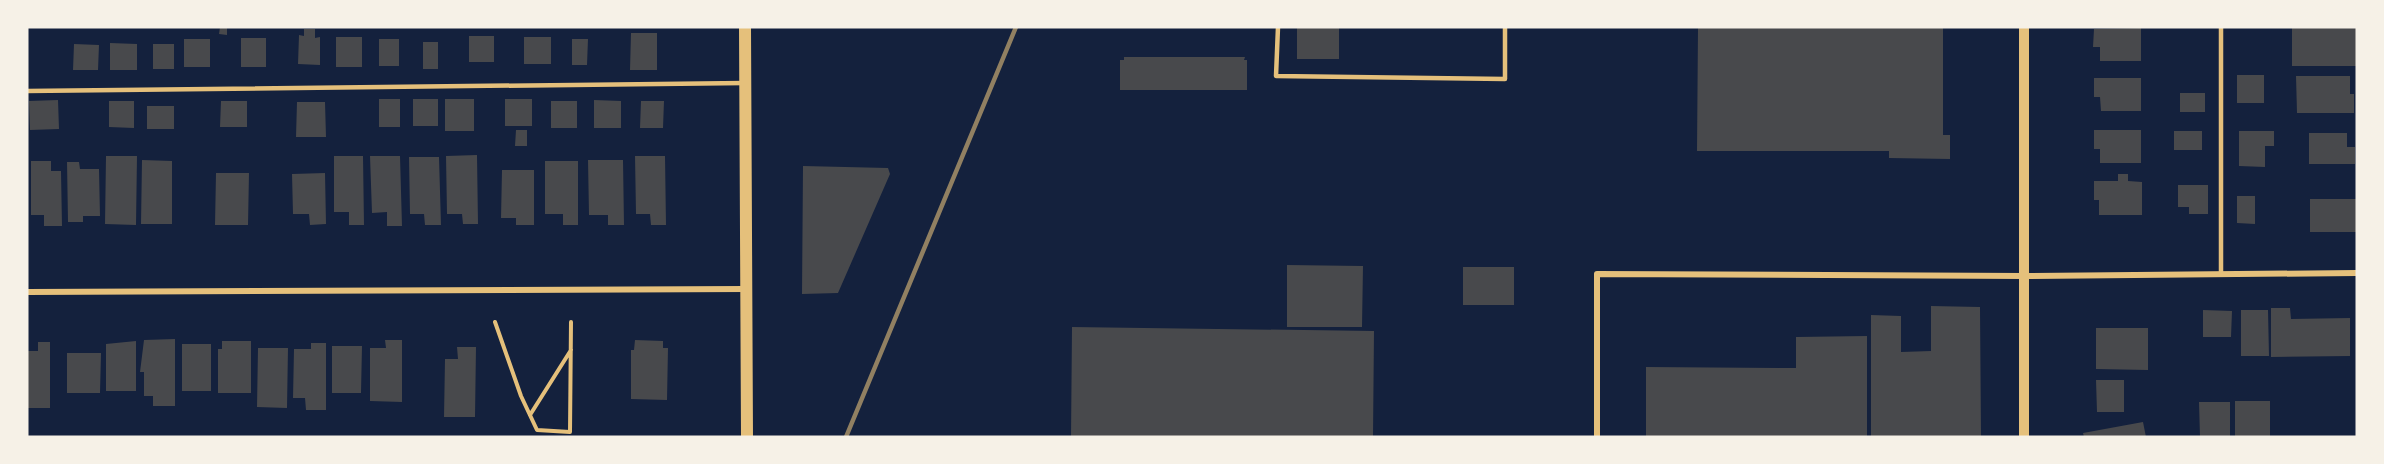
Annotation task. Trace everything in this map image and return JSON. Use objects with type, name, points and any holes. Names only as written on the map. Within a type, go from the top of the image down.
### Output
[{"type":"main road","points":[[745,27],[747,437]]},
{"type":"street","points":[[2024,437],[2025,27]]},
{"type":"street","points":[[1598,437],[1597,274],[2024,276],[2222,272],[2357,273]]},
{"type":"street","points":[[27,292],[747,289]]},
{"type":"lane","points":[[1278,27],[1276,76],[1505,79],[1505,27]]},
{"type":"lane","points":[[2221,27],[2222,272]]},
{"type":"lane","points":[[27,91],[745,83]]},
{"type":"path","points":[[495,322],[537,430],[570,432],[571,322]]},
{"type":"path","points":[[530,415],[571,349]]},
{"type":"building","points":[[220,27],[227,27],[227,35],[219,34]]},
{"type":"building","points":[[1297,27],[1339,27],[1339,59],[1297,59]]},
{"type":"building","points":[[1698,27],[1943,27],[1943,135],[1950,135],[1950,159],[1889,158],[1889,151],[1697,151]]},
{"type":"building","points":[[2141,28],[2141,61],[2100,61],[2100,47],[2093,47],[2094,29]]},
{"type":"building","points":[[2292,28],[2357,28],[2357,66],[2292,66]]},
{"type":"building","points":[[304,29],[315,29],[315,38],[320,37],[320,65],[298,64],[299,35],[304,36]]},
{"type":"building","points":[[631,33],[657,33],[657,70],[630,70]]},
{"type":"building","points":[[469,36],[494,36],[494,62],[469,62]]},
{"type":"building","points":[[336,37],[362,37],[362,67],[336,67]]},
{"type":"building","points":[[524,37],[551,37],[551,64],[524,64]]},
{"type":"building","points":[[241,38],[266,38],[266,67],[241,67]]},
{"type":"building","points":[[184,39],[210,39],[210,67],[184,67]]},
{"type":"building","points":[[379,39],[399,39],[399,66],[379,66]]},
{"type":"building","points":[[572,39],[588,39],[587,65],[572,65]]},
{"type":"building","points":[[423,42],[438,42],[438,69],[423,69]]},
{"type":"building","points":[[110,43],[137,44],[137,70],[110,70]]},
{"type":"building","points":[[74,44],[99,45],[98,70],[73,70]]},
{"type":"building","points":[[153,44],[174,44],[174,69],[153,69]]},
{"type":"building","points":[[1124,57],[1245,57],[1244,60],[1247,60],[1247,90],[1120,90],[1120,60],[1124,60]]},
{"type":"building","points":[[2237,75],[2264,75],[2264,103],[2237,103]]},
{"type":"building","points":[[2296,76],[2350,76],[2350,94],[2354,94],[2354,113],[2297,113]]},
{"type":"building","points":[[2094,78],[2141,78],[2141,111],[2101,111],[2100,97],[2094,97]]},
{"type":"building","points":[[2180,93],[2205,93],[2205,112],[2180,112]]},
{"type":"building","points":[[379,99],[400,99],[400,127],[379,127]]},
{"type":"building","points":[[413,99],[438,99],[438,126],[413,126]]},
{"type":"building","points":[[445,99],[474,99],[474,131],[445,131]]},
{"type":"building","points":[[505,99],[532,99],[532,126],[505,126]]},
{"type":"building","points":[[58,100],[59,129],[30,130],[29,101]]},
{"type":"building","points":[[594,100],[621,101],[621,128],[594,128]]},
{"type":"building","points":[[109,101],[134,101],[134,128],[109,127]]},
{"type":"building","points":[[221,101],[247,101],[247,127],[220,127]]},
{"type":"building","points":[[551,101],[577,101],[577,128],[551,128]]},
{"type":"building","points":[[641,101],[664,101],[663,128],[640,128]]},
{"type":"building","points":[[297,102],[325,102],[326,137],[296,137]]},
{"type":"building","points":[[147,106],[174,106],[174,129],[147,129]]},
{"type":"building","points":[[516,130],[527,130],[527,146],[515,146]]},
{"type":"building","points":[[2094,130],[2141,130],[2141,163],[2100,163],[2100,149],[2094,149]]},
{"type":"building","points":[[2174,131],[2202,131],[2202,150],[2174,150]]},
{"type":"building","points":[[2239,131],[2274,131],[2274,146],[2265,146],[2265,167],[2239,166]]},
{"type":"building","points":[[2309,133],[2347,133],[2347,147],[2355,147],[2355,164],[2309,164]]},
{"type":"building","points":[[477,155],[478,224],[463,224],[462,214],[447,214],[446,156]]},
{"type":"building","points":[[106,156],[137,156],[136,225],[105,224]]},
{"type":"building","points":[[334,156],[363,156],[364,225],[349,225],[349,212],[334,212]]},
{"type":"building","points":[[370,156],[400,156],[402,226],[387,226],[387,212],[372,213]]},
{"type":"building","points":[[635,156],[665,156],[666,225],[651,225],[650,214],[636,214]]},
{"type":"building","points":[[409,157],[439,157],[441,225],[425,225],[424,214],[410,214]]},
{"type":"building","points":[[142,160],[172,161],[172,224],[141,224]]},
{"type":"building","points":[[588,160],[623,160],[624,225],[608,225],[608,215],[589,215]]},
{"type":"building","points":[[31,161],[51,161],[51,171],[61,171],[62,226],[44,226],[44,215],[31,215]]},
{"type":"building","points":[[545,161],[578,161],[578,225],[563,225],[563,214],[545,214]]},
{"type":"building","points":[[67,162],[79,162],[80,169],[99,169],[100,216],[83,216],[83,222],[68,222]]},
{"type":"building","points":[[803,166],[888,168],[890,174],[838,293],[802,294]]},
{"type":"building","points":[[502,170],[534,170],[534,225],[516,225],[516,218],[501,218]]},
{"type":"building","points":[[216,173],[249,173],[248,225],[215,225]]},
{"type":"building","points":[[325,173],[326,224],[310,225],[309,214],[293,214],[292,174]]},
{"type":"building","points":[[2118,174],[2128,174],[2128,181],[2142,182],[2142,215],[2099,215],[2099,200],[2094,200],[2094,181],[2118,181]]},
{"type":"building","points":[[2178,185],[2208,185],[2208,214],[2189,214],[2189,207],[2178,207]]},
{"type":"building","points":[[2237,196],[2255,196],[2255,224],[2237,223]]},
{"type":"building","points":[[2310,199],[2357,199],[2357,232],[2310,232]]},
{"type":"building","points":[[1287,265],[1363,266],[1362,327],[1287,327]]},
{"type":"building","points":[[1463,267],[1514,267],[1514,305],[1463,305]]},
{"type":"building","points":[[1931,306],[1980,307],[1981,437],[1871,437],[1871,315],[1901,316],[1901,352],[1931,351]]},
{"type":"building","points":[[2271,308],[2290,308],[2291,319],[2350,318],[2350,356],[2271,357]]},
{"type":"building","points":[[2203,310],[2232,311],[2231,337],[2203,337]]},
{"type":"building","points":[[2241,310],[2268,310],[2269,356],[2241,356]]},
{"type":"building","points":[[1072,327],[1374,331],[1373,437],[1071,437]]},
{"type":"building","points":[[2096,328],[2148,328],[2148,370],[2096,369]]},
{"type":"building","points":[[1867,336],[1867,437],[1646,437],[1646,367],[1796,368],[1796,337]]},
{"type":"building","points":[[175,339],[175,406],[153,406],[153,396],[144,396],[144,372],[140,372],[144,340]]},
{"type":"building","points":[[385,340],[402,340],[402,402],[370,401],[370,348],[386,348]]},
{"type":"building","points":[[635,340],[663,341],[663,348],[668,348],[667,400],[631,399],[631,350],[634,350]]},
{"type":"building","points":[[136,341],[136,391],[106,391],[106,344]]},
{"type":"building","points":[[222,341],[251,341],[251,393],[218,393],[218,349],[222,349]]},
{"type":"building","points":[[38,342],[50,342],[50,408],[27,408],[27,351],[38,351]]},
{"type":"building","points":[[311,343],[326,343],[326,410],[306,410],[305,398],[293,398],[294,349],[311,349]]},
{"type":"building","points":[[182,344],[211,344],[211,391],[182,391]]},
{"type":"building","points":[[332,346],[362,346],[361,393],[332,393]]},
{"type":"building","points":[[457,347],[476,347],[475,417],[444,417],[445,359],[458,359]]},
{"type":"building","points":[[258,348],[288,348],[287,408],[257,407]]},
{"type":"building","points":[[67,353],[101,353],[100,393],[67,393]]},
{"type":"building","points":[[2096,380],[2124,380],[2124,412],[2097,412]]},
{"type":"building","points":[[2235,401],[2270,401],[2270,437],[2235,437]]},
{"type":"building","points":[[2199,402],[2230,402],[2230,437],[2200,437]]},
{"type":"building","points":[[2143,422],[2146,437],[2084,437],[2083,433]]},
{"type":"railway","points":[[846,437],[1016,27]]}]
